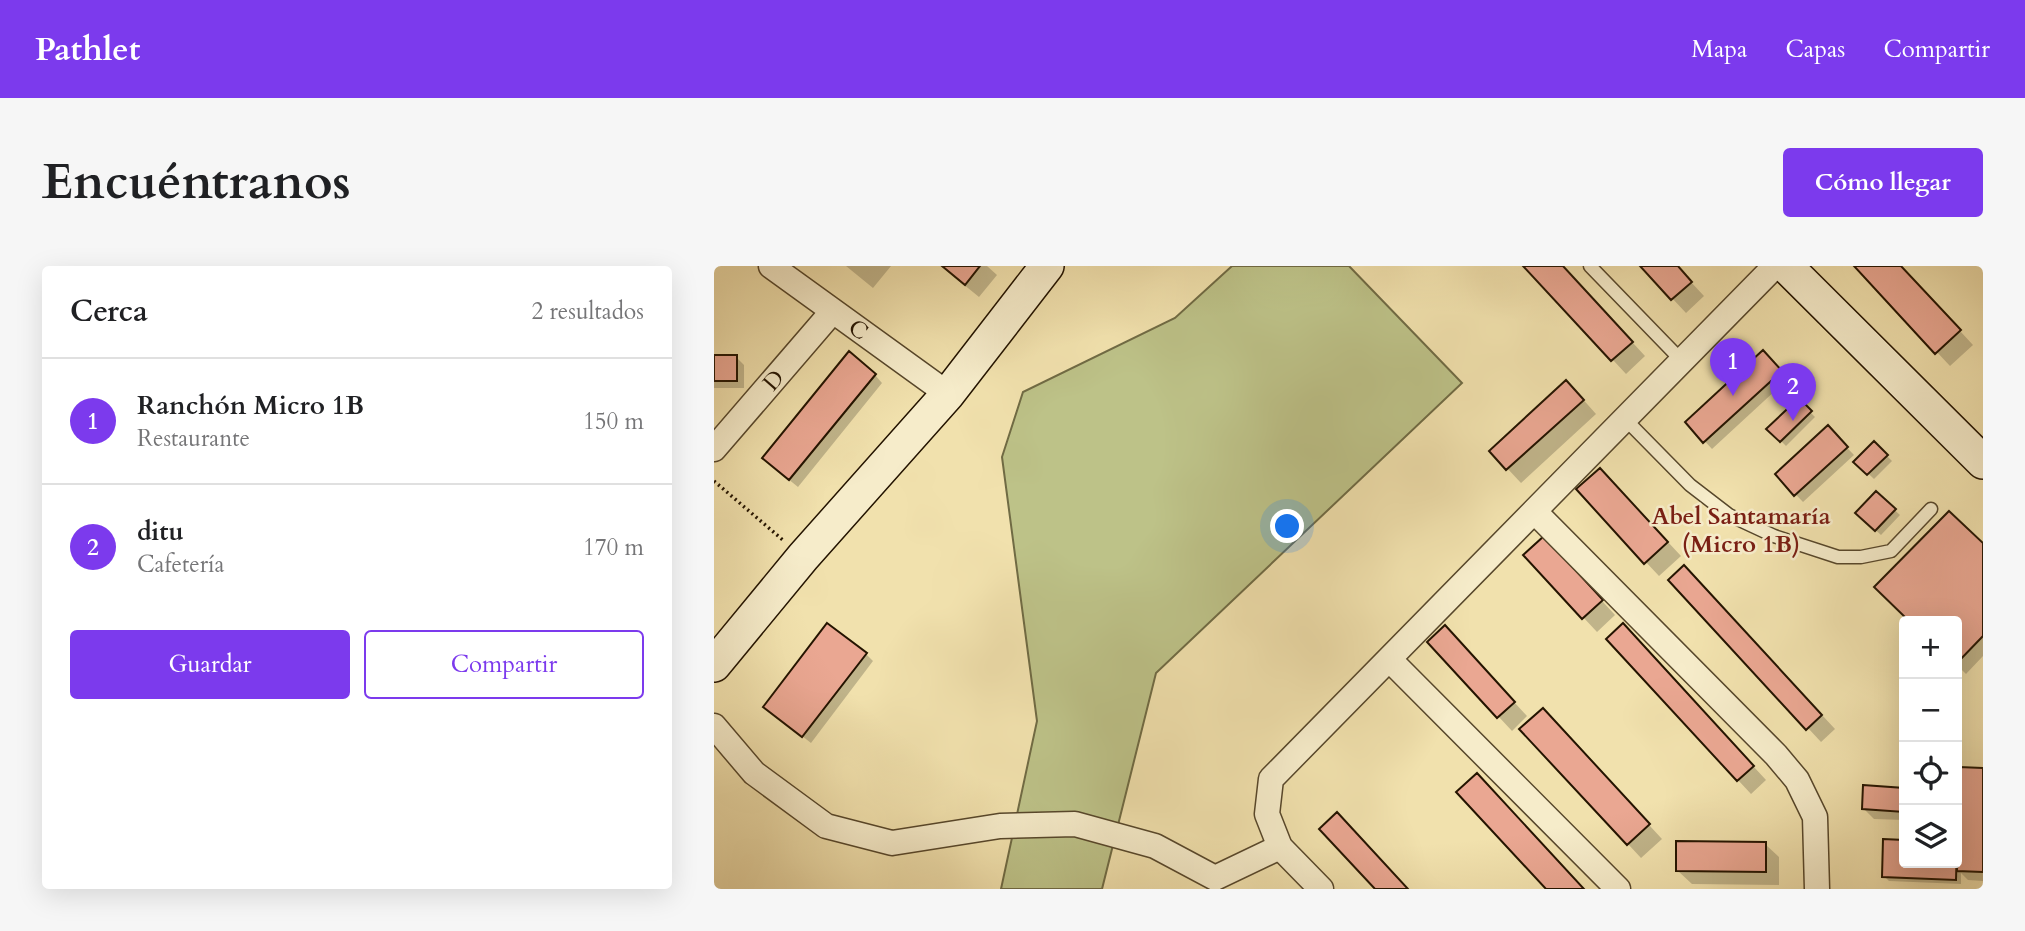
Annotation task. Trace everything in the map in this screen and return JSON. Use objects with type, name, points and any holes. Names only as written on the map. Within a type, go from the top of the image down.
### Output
[{"type":"street","name":"C","points":[[771,266],[948,394]]},
{"type":"street","points":[[714,665],[803,557],[948,394],[1047,266]]},
{"type":"street","points":[[1321,889],[1280,847],[1266,814],[1271,779],[1775,266]]},
{"type":"street","points":[[1786,266],[1983,462]]},
{"type":"street","name":"D","points":[[714,449],[832,312]]},
{"type":"street","points":[[1535,512],[1776,755],[1797,780],[1815,817],[1818,889]]},
{"type":"street","points":[[1390,660],[1618,889]]},
{"type":"street","points":[[714,726],[754,774],[826,826],[892,843],[1000,826],[1074,824],[1155,846],[1215,878],[1280,847]]},
{"type":"lane","points":[[1590,266],[1683,362]]},
{"type":"lane","points":[[1626,420],[1690,485],[1729,515],[1774,536],[1838,557],[1861,557],[1891,551],[1931,509]]},
{"type":"path","points":[[714,481],[803,557]]},
{"type":"green space","points":[[1232,266],[1349,266],[1462,383],[1156,673],[1102,889],[1001,889],[1037,721],[1002,457],[1023,392],[1175,318]]},
{"type":"building","points":[[942,266],[980,266],[965,285]]},
{"type":"building","points":[[1523,266],[1563,266],[1633,342],[1611,361]]},
{"type":"building","points":[[1640,266],[1678,266],[1692,282],[1671,300]]},
{"type":"building","points":[[1854,266],[1901,266],[1961,330],[1935,354]]},
{"type":"building","points":[[1763,350],[1782,371],[1703,443],[1685,422]]},
{"type":"building","points":[[849,351],[876,374],[789,480],[762,458]]},
{"type":"building","points":[[714,355],[737,355],[737,381],[714,381]]},
{"type":"building","points":[[1566,380],[1584,400],[1506,470],[1489,451]]},
{"type":"building","points":[[1799,398],[1812,411],[1780,442],[1766,429]]},
{"type":"building","points":[[1828,425],[1848,447],[1794,496],[1775,474]]},
{"type":"building","points":[[1874,441],[1888,455],[1867,475],[1853,462]]},
{"type":"building","points":[[1600,468],[1668,542],[1644,564],[1576,489]]},
{"type":"building","points":[[1876,491],[1896,509],[1875,531],[1855,513]]},
{"type":"building","points":[[1949,511],[1983,543],[1983,636],[1962,658],[1962,616],[1904,616],[1874,587]]},
{"type":"building","points":[[1544,536],[1603,600],[1582,619],[1523,555]]},
{"type":"building","points":[[1684,565],[1822,715],[1806,730],[1668,580]]},
{"type":"building","points":[[827,623],[867,653],[802,737],[763,707]]},
{"type":"building","points":[[1623,623],[1754,766],[1737,781],[1606,639]]},
{"type":"building","points":[[1445,625],[1515,702],[1497,718],[1427,642]]},
{"type":"building","points":[[1543,708],[1650,824],[1627,845],[1519,729]]},
{"type":"building","points":[[1962,767],[1983,768],[1983,872],[1957,871],[1957,868],[1962,868]]},
{"type":"building","points":[[1477,773],[1584,889],[1546,889],[1456,792]]},
{"type":"building","points":[[1863,785],[1899,788],[1899,812],[1862,809]]},
{"type":"building","points":[[1337,812],[1408,889],[1375,889],[1319,829]]},
{"type":"building","points":[[1883,839],[1899,840],[1899,868],[1956,868],[1956,880],[1882,877]]},
{"type":"building","points":[[1676,841],[1766,842],[1766,872],[1676,871]]},
{"type":"place","name":"Ranchón Micro 1B","points":[[1733,396]]},
{"type":"place","name":"ditu","points":[[1793,421]]},
{"type":"district","name":"Abel Santamaría (Micro 1B)","points":[[1741,530]]}]
